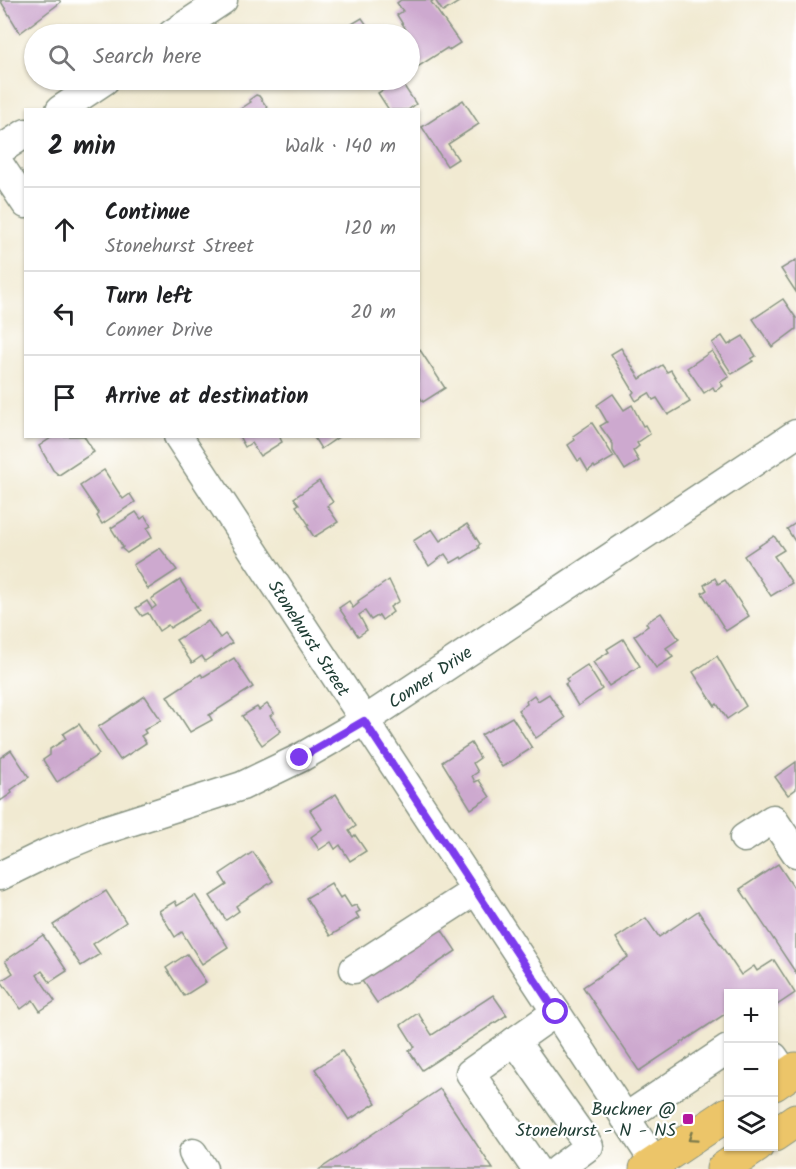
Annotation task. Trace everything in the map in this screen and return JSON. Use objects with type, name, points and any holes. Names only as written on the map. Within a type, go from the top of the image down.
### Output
[{"type":"main road","points":[[654,1167],[724,1118]]},
{"type":"main road","points":[[778,1132],[796,1120]]},
{"type":"main road","points":[[723,1169],[750,1151]]},
{"type":"street","points":[[187,24],[223,0]]},
{"type":"street","points":[[63,108],[90,90]]},
{"type":"street","points":[[0,150],[24,134]]},
{"type":"street","points":[[0,165],[24,201]]},
{"type":"street","name":"Conner Drive","points":[[0,876],[46,853],[98,832],[242,786],[300,758],[364,721],[796,434]]},
{"type":"street","name":"Stonehurst Street","points":[[179,438],[556,1012],[654,1167]]},
{"type":"street","points":[[744,838],[772,819],[796,854]]},
{"type":"street","points":[[354,969],[475,891]]},
{"type":"street","points":[[536,1169],[470,1073],[556,1012]]},
{"type":"street","points":[[515,1041],[589,1146],[558,1169]]},
{"type":"street","points":[[625,1118],[724,1052]]},
{"type":"building","points":[[0,0],[59,0],[61,2],[32,24],[24,24],[24,30],[20,33]]},
{"type":"building","points":[[401,0],[434,0],[431,2],[460,43],[449,50],[447,48],[420,65],[420,24],[403,24],[397,15],[403,11],[397,3]]},
{"type":"building","points":[[435,0],[462,0],[443,12]]},
{"type":"building","points":[[362,18],[366,24],[352,24]]},
{"type":"building","points":[[383,90],[407,90],[416,104],[411,108],[388,108],[378,93]]},
{"type":"building","points":[[256,95],[259,96],[268,108],[242,108],[251,102],[249,100]]},
{"type":"building","points":[[463,100],[479,124],[448,144],[458,159],[447,166],[422,127]]},
{"type":"building","points":[[796,260],[796,292],[781,269]]},
{"type":"building","points":[[783,299],[796,318],[796,329],[772,347],[753,319]]},
{"type":"building","points":[[722,336],[728,345],[743,336],[756,356],[751,359],[753,361],[732,374],[712,343]]},
{"type":"building","points":[[621,348],[640,379],[662,365],[667,372],[671,370],[690,402],[668,415],[657,398],[653,400],[649,393],[636,401],[632,394],[634,392],[611,354]]},
{"type":"building","points":[[420,350],[445,388],[423,402],[420,397]]},
{"type":"building","points":[[712,351],[729,377],[720,382],[723,386],[715,391],[713,387],[704,393],[687,368]]},
{"type":"building","points":[[613,394],[624,410],[632,405],[650,434],[637,443],[639,446],[633,451],[639,461],[625,470],[613,451],[613,444],[600,426],[607,422],[597,405]]},
{"type":"building","points":[[592,423],[614,457],[588,471],[581,459],[578,461],[568,445],[575,440],[573,436]]},
{"type":"building","points":[[51,438],[85,438],[94,452],[59,475],[53,470],[39,446]]},
{"type":"building","points":[[240,438],[280,438],[282,442],[260,456],[251,443],[245,447]]},
{"type":"building","points":[[314,438],[337,438],[321,449]]},
{"type":"building","points":[[104,470],[123,499],[130,494],[135,502],[102,524],[97,516],[99,514],[80,486]]},
{"type":"building","points":[[319,481],[333,502],[327,506],[338,522],[314,537],[296,506],[299,504],[294,498]]},
{"type":"building","points":[[136,512],[141,519],[145,516],[151,526],[147,528],[152,537],[127,553],[121,548],[123,547],[111,528]]},
{"type":"building","points":[[796,523],[796,543],[787,529]]},
{"type":"building","points":[[467,524],[480,544],[479,548],[451,563],[445,554],[429,566],[413,541],[432,529],[440,541]]},
{"type":"building","points":[[774,536],[784,550],[774,556],[792,583],[771,596],[744,556]]},
{"type":"building","points":[[160,548],[177,570],[148,589],[133,565]]},
{"type":"building","points":[[715,578],[718,584],[725,580],[749,616],[726,631],[702,593],[707,590],[704,585]]},
{"type":"building","points":[[180,580],[199,610],[170,628],[168,625],[159,631],[148,613],[142,616],[136,608],[147,601],[152,609],[156,606],[151,599]]},
{"type":"building","points":[[389,580],[399,601],[390,607],[393,612],[382,620],[379,615],[371,620],[365,611],[359,615],[367,630],[358,636],[339,608],[349,601],[353,608],[359,603],[358,601]]},
{"type":"building","points":[[661,613],[679,639],[666,648],[673,657],[656,668],[634,636],[648,626],[646,623]]},
{"type":"building","points":[[208,621],[220,638],[225,634],[232,643],[205,661],[202,656],[192,663],[176,640]]},
{"type":"building","points":[[623,639],[640,666],[609,686],[593,662]]},
{"type":"building","points":[[717,656],[746,706],[727,719],[717,704],[715,706],[693,672]]},
{"type":"building","points":[[234,658],[253,687],[209,715],[212,720],[190,732],[167,696],[201,674],[203,677]]},
{"type":"building","points":[[587,665],[602,689],[578,706],[565,684],[568,682],[566,679]]},
{"type":"building","points":[[549,694],[565,718],[536,738],[518,710],[534,695],[538,701]]},
{"type":"building","points":[[145,696],[161,720],[144,730],[146,733],[141,736],[146,743],[120,760],[98,727]]},
{"type":"building","points":[[267,704],[274,713],[270,716],[281,731],[262,745],[242,716],[257,707],[259,710]]},
{"type":"building","points":[[512,717],[532,748],[502,767],[481,735]]},
{"type":"building","points":[[79,724],[99,754],[57,782],[43,760],[50,755],[50,749],[66,739],[63,734]]},
{"type":"building","points":[[471,743],[480,758],[473,763],[478,772],[472,776],[475,782],[479,780],[490,797],[471,809],[442,762]]},
{"type":"building","points":[[11,750],[29,777],[0,801],[0,758]]},
{"type":"building","points":[[796,762],[796,789],[788,795],[775,777]]},
{"type":"building","points":[[336,794],[356,826],[349,831],[353,837],[355,835],[366,851],[350,861],[340,845],[335,849],[331,842],[319,850],[311,837],[322,829],[310,810]]},
{"type":"building","points":[[253,852],[273,881],[236,906],[239,911],[226,920],[210,896],[227,885],[220,874]]},
{"type":"building","points":[[778,864],[796,891],[796,973],[740,889]]},
{"type":"building","points":[[331,883],[340,898],[344,896],[351,907],[356,905],[360,911],[356,913],[359,918],[330,936],[306,898]]},
{"type":"building","points":[[106,891],[126,922],[93,944],[100,954],[81,966],[53,925]]},
{"type":"building","points":[[195,895],[228,947],[202,964],[182,932],[175,937],[159,911],[175,901],[177,906]]},
{"type":"building","points":[[698,911],[741,975],[754,966],[757,971],[774,960],[795,993],[778,1004],[778,989],[724,989],[724,1015],[639,1071],[583,987],[628,957],[616,938],[646,918],[659,937]]},
{"type":"building","points":[[437,923],[456,951],[377,1003],[358,975]]},
{"type":"building","points":[[43,935],[67,971],[50,982],[42,971],[37,975],[55,1001],[40,1011],[33,1000],[21,1009],[1,981],[13,973],[5,961]]},
{"type":"building","points":[[187,954],[206,982],[184,996],[166,968]]},
{"type":"building","points":[[493,995],[507,1015],[422,1070],[409,1051],[415,1047],[401,1025],[418,1013],[432,1035]]},
{"type":"building","points":[[342,1051],[376,1103],[349,1120],[315,1069]]},
{"type":"building","points":[[440,1089],[493,1169],[320,1169]]},
{"type":"place","name":"Buckner @ Stonehurst - N - NS","points":[[688,1119]]},
{"type":"route","points":[[300,758],[364,721],[556,1012]]}]
